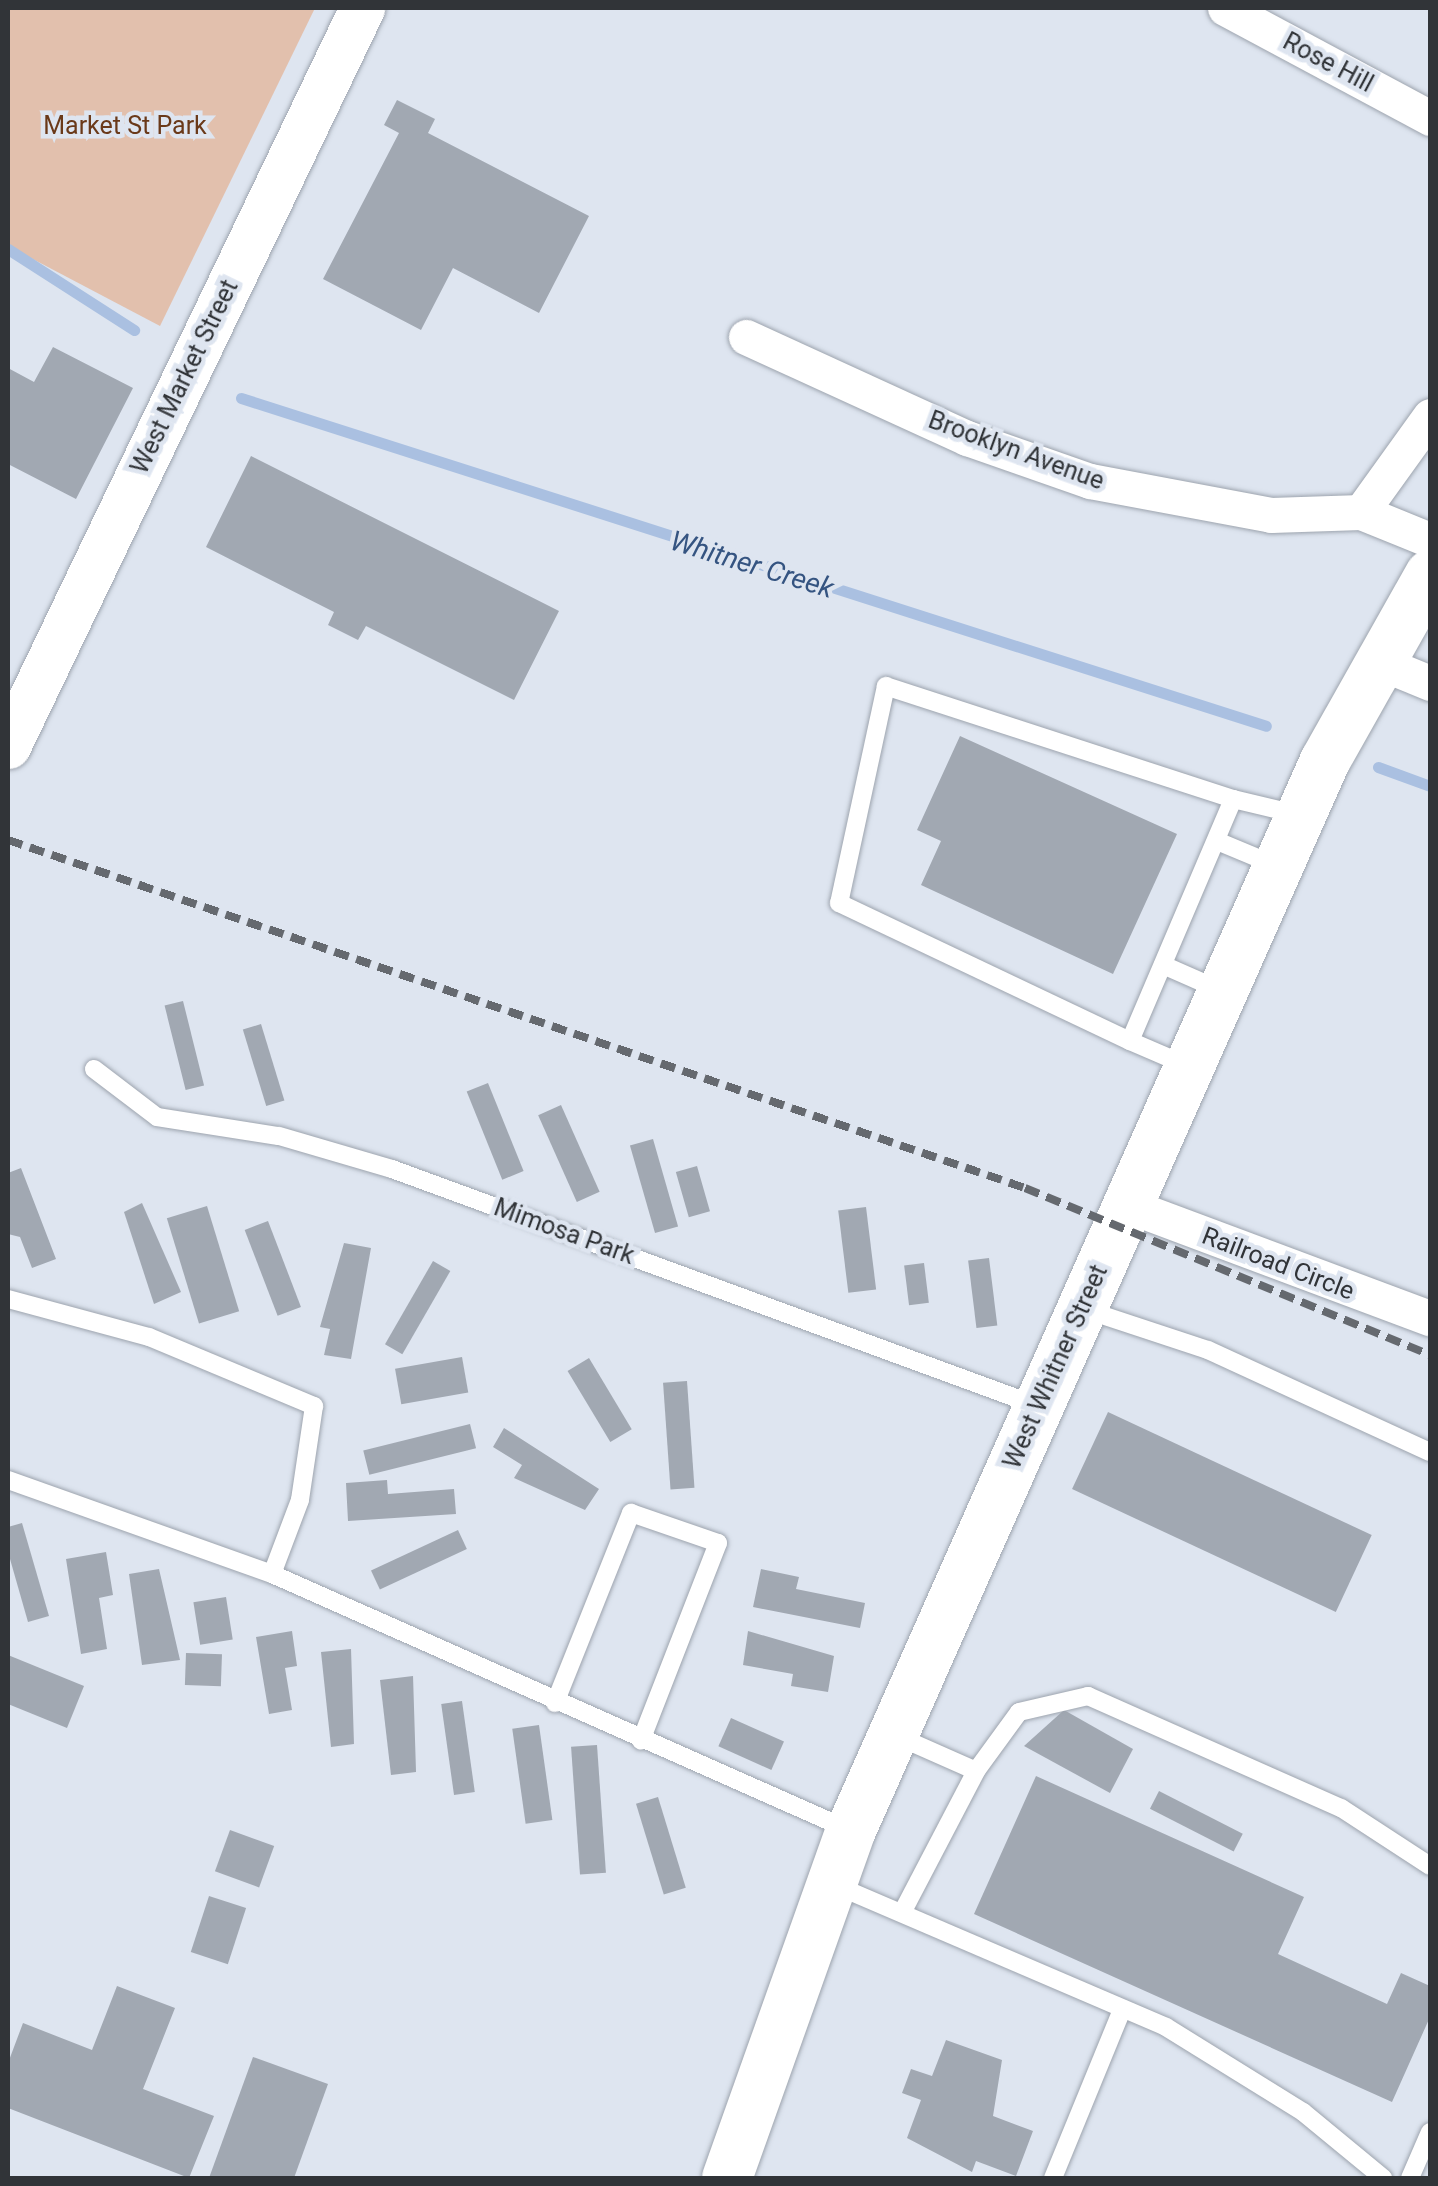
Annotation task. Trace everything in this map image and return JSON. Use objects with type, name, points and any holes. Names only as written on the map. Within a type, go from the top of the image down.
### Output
[{"type":"main road","name":"West Whitner Street","points":[[727,2178],[850,1830],[1300,815],[1379,662],[1430,576]]},
{"type":"street","name":"West Market Street","points":[[8,746],[362,8]]},
{"type":"street","name":"Rose Hill","points":[[1225,8],[1430,118]]},
{"type":"street","name":"Brooklyn Avenue","points":[[746,337],[967,438],[1090,481],[1271,515],[1361,512]]},
{"type":"street","points":[[1430,416],[1361,512],[1430,540]]},
{"type":"street","points":[[1379,662],[1430,683]]},
{"type":"street","name":"Railroad Circle","points":[[1127,1205],[1430,1318]]},
{"type":"lane","points":[[1189,1067],[839,904],[886,686],[1233,799],[1300,815]]},
{"type":"lane","points":[[1130,1042],[1233,799]]},
{"type":"lane","points":[[1217,842],[1278,866]]},
{"type":"lane","points":[[1163,965],[1222,992]]},
{"type":"lane","name":"Mimosa Park","points":[[94,1069],[158,1117],[279,1136],[392,1169],[1038,1406]]},
{"type":"lane","points":[[8,1299],[150,1338],[314,1406],[300,1500],[272,1574]]},
{"type":"lane","points":[[1082,1308],[1208,1350],[1430,1452]]},
{"type":"lane","points":[[8,1480],[272,1574],[554,1703],[850,1830]]},
{"type":"lane","points":[[554,1703],[631,1513],[718,1543],[641,1740]]},
{"type":"lane","points":[[904,1909],[976,1771],[1019,1712],[1088,1696],[1341,1808],[1430,1866]]},
{"type":"lane","points":[[893,1734],[976,1771]]},
{"type":"lane","points":[[829,1882],[904,1909],[1210,2051],[1382,2178]]},
{"type":"lane","points":[[1053,2178],[1122,2010]]},
{"type":"lane","points":[[1410,2178],[1430,2132]]},
{"type":"green space","name":"Market St Park","points":[[8,8],[315,8],[160,326],[8,246]]},
{"type":"building","points":[[397,100],[435,119],[428,133],[589,216],[539,313],[453,268],[421,330],[323,279],[399,133],[384,125]]},
{"type":"building","points":[[53,347],[133,388],[76,499],[8,464],[8,368],[34,382]]},
{"type":"building","points":[[251,456],[559,611],[514,700],[366,626],[358,640],[328,625],[334,612],[206,547]]},
{"type":"building","points":[[960,736],[1177,834],[1113,974],[921,885],[941,841],[917,830]]},
{"type":"building","points":[[183,1001],[204,1085],[186,1090],[165,1006]]},
{"type":"building","points":[[261,1024],[284,1101],[266,1106],[243,1030]]},
{"type":"building","points":[[488,1083],[524,1171],[502,1180],[467,1092]]},
{"type":"building","points":[[561,1105],[600,1192],[577,1202],[538,1115]]},
{"type":"building","points":[[653,1139],[678,1226],[655,1233],[630,1146]]},
{"type":"building","points":[[697,1166],[710,1211],[689,1217],[676,1172]]},
{"type":"building","points":[[21,1168],[56,1259],[32,1268],[20,1237],[8,1234],[8,1173]]},
{"type":"building","points":[[142,1203],[181,1292],[154,1304],[124,1212]]},
{"type":"building","points":[[207,1206],[239,1311],[199,1323],[167,1218]]},
{"type":"building","points":[[866,1207],[876,1289],[848,1293],[838,1210]]},
{"type":"building","points":[[268,1221],[301,1307],[278,1316],[245,1230]]},
{"type":"building","points":[[344,1243],[371,1248],[351,1359],[324,1355],[330,1329],[320,1327]]},
{"type":"building","points":[[989,1258],[997,1325],[976,1328],[968,1261]]},
{"type":"building","points":[[433,1261],[450,1271],[402,1354],[385,1344]]},
{"type":"building","points":[[924,1263],[929,1303],[909,1305],[904,1265]]},
{"type":"building","points":[[462,1357],[468,1392],[401,1404],[395,1369]]},
{"type":"building","points":[[589,1358],[632,1429],[610,1442],[568,1371]]},
{"type":"building","points":[[687,1381],[694,1488],[671,1489],[663,1383]]},
{"type":"building","points":[[1108,1412],[1372,1535],[1336,1612],[1072,1489]]},
{"type":"building","points":[[470,1424],[476,1448],[369,1475],[363,1451]]},
{"type":"building","points":[[504,1428],[599,1489],[585,1510],[514,1478],[522,1465],[493,1447]]},
{"type":"building","points":[[387,1480],[388,1494],[454,1489],[456,1514],[348,1521],[346,1483]]},
{"type":"building","points":[[22,1523],[49,1616],[28,1622],[8,1552],[8,1527]]},
{"type":"building","points":[[458,1530],[467,1549],[380,1590],[371,1571]]},
{"type":"building","points":[[106,1552],[113,1595],[99,1598],[107,1649],[81,1654],[66,1559]]},
{"type":"building","points":[[159,1569],[180,1660],[142,1665],[129,1574]]},
{"type":"building","points":[[761,1569],[799,1577],[796,1589],[865,1603],[860,1628],[753,1607]]},
{"type":"building","points":[[226,1597],[233,1639],[200,1645],[193,1602]]},
{"type":"building","points":[[292,1631],[297,1666],[285,1668],[292,1710],[269,1714],[256,1637]]},
{"type":"building","points":[[748,1631],[834,1656],[828,1692],[791,1686],[793,1674],[743,1665]]},
{"type":"building","points":[[351,1649],[354,1744],[331,1747],[321,1652]]},
{"type":"building","points":[[186,1653],[222,1654],[221,1686],[185,1685]]},
{"type":"building","points":[[8,1655],[84,1686],[67,1728],[8,1704]]},
{"type":"building","points":[[413,1676],[416,1772],[391,1775],[380,1680]]},
{"type":"building","points":[[462,1701],[475,1792],[454,1795],[441,1704]]},
{"type":"building","points":[[1064,1710],[1133,1749],[1110,1793],[1024,1746]]},
{"type":"building","points":[[731,1718],[784,1742],[771,1770],[718,1746]]},
{"type":"building","points":[[539,1725],[552,1820],[526,1824],[512,1729]]},
{"type":"building","points":[[597,1745],[606,1873],[580,1875],[571,1747]]},
{"type":"building","points":[[1036,1776],[1304,1897],[1278,1954],[1387,2004],[1401,1973],[1430,1986],[1430,2017],[1392,2102],[974,1914]]},
{"type":"building","points":[[1159,1791],[1243,1834],[1234,1851],[1150,1809]]},
{"type":"building","points":[[658,1797],[686,1888],[664,1895],[636,1804]]},
{"type":"building","points":[[230,1830],[274,1846],[259,1887],[215,1871]]},
{"type":"building","points":[[209,1896],[246,1908],[228,1964],[191,1952]]},
{"type":"building","points":[[117,1986],[175,2008],[143,2089],[214,2116],[189,2178],[8,2108],[8,2063],[23,2023],[92,2050]]},
{"type":"building","points":[[946,2040],[1002,2060],[993,2116],[1033,2131],[1016,2176],[976,2161],[972,2172],[907,2138],[921,2100],[902,2093],[911,2069],[932,2076]]},
{"type":"building","points":[[253,2057],[328,2084],[294,2178],[209,2178]]},
{"type":"waterway","name":"Whitner Creek","points":[[8,249],[134,330]]},
{"type":"waterway","name":"Whitner Creek","points":[[241,398],[1266,726]]},
{"type":"waterway","name":"Whitner Creek","points":[[1378,767],[1430,786]]},
{"type":"railway","points":[[8,840],[1025,1188],[1430,1355]]}]
